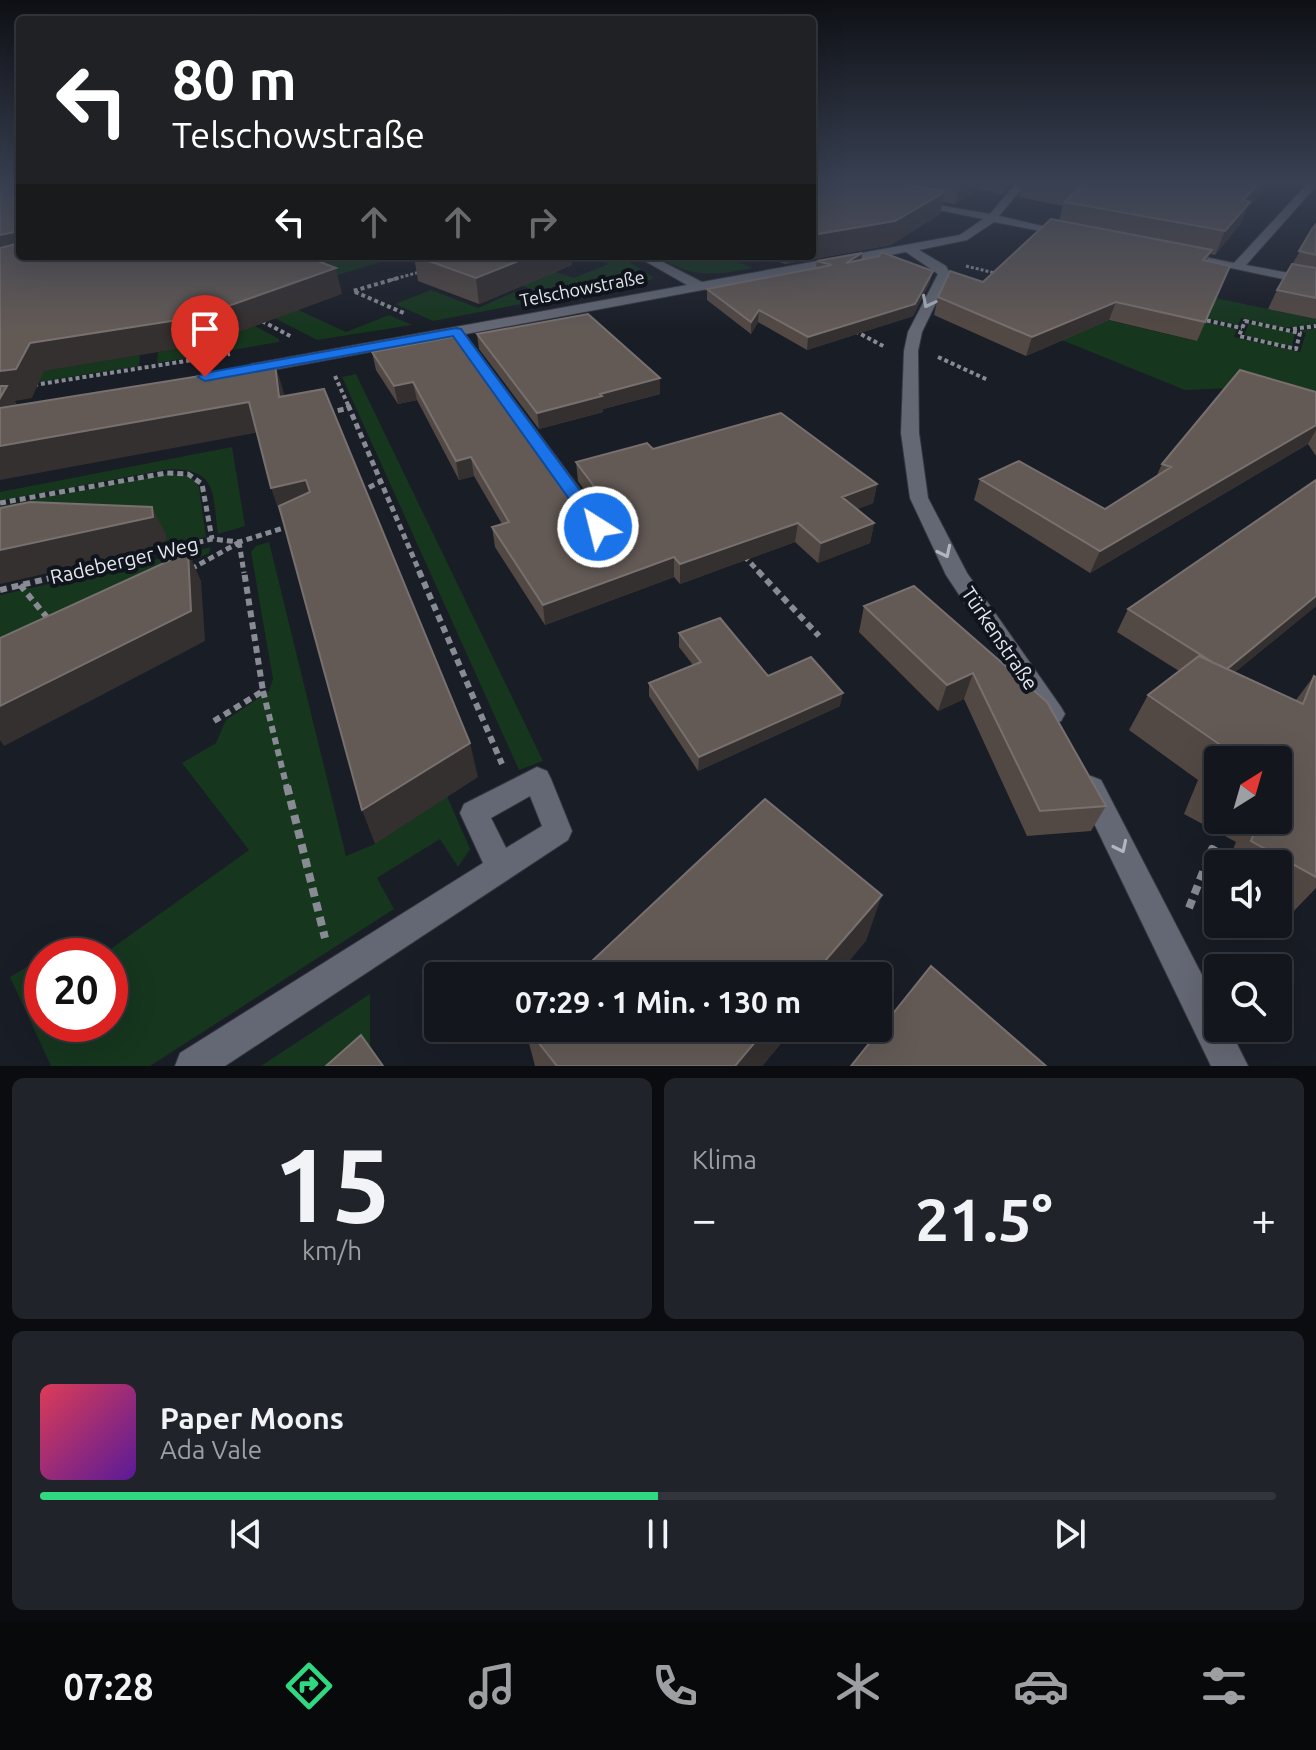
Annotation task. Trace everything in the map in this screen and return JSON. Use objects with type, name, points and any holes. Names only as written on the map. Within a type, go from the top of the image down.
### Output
[{"type":"street","name":"Telschowstraße","points":[[236,372],[963,238],[974,231]]},
{"type":"street","points":[[1054,231],[1075,235]]},
{"type":"street","points":[[1237,267],[1270,231]]},
{"type":"street","name":"Türkenstraße","points":[[908,248],[942,269],[944,274],[915,332],[919,357],[910,433],[919,498],[957,575],[1062,730]]},
{"type":"street","points":[[1163,252],[1316,282]]},
{"type":"street","points":[[650,260],[699,286]]},
{"type":"street","points":[[456,332],[598,527]]},
{"type":"street","points":[[1083,772],[1230,1066]]},
{"type":"street","points":[[193,1066],[501,869],[558,831],[537,779],[474,813],[501,869]]},
{"type":"path","points":[[965,266],[1005,275]]},
{"type":"path","points":[[416,319],[353,291],[437,267]]},
{"type":"path","points":[[1195,317],[1242,328]]},
{"type":"path","points":[[261,320],[302,342],[290,344]]},
{"type":"path","points":[[1245,321],[1300,333],[1296,349],[1239,336],[1242,328],[1245,321]]},
{"type":"path","points":[[1286,330],[1316,326]]},
{"type":"path","points":[[850,328],[919,357],[988,380]]},
{"type":"path","points":[[29,386],[234,353]]},
{"type":"path","points":[[327,356],[513,790]]},
{"type":"path","points":[[323,379],[336,377]]},
{"type":"path","points":[[318,415],[349,408]]},
{"type":"path","points":[[0,503],[150,475],[179,473],[197,478],[202,484],[212,539]]},
{"type":"path","points":[[354,495],[380,482]]},
{"type":"path","name":"Radeberger Weg","points":[[0,590],[212,539],[239,542],[276,533],[302,520]]},
{"type":"path","points":[[181,574],[221,555],[239,542],[263,691],[334,975]]},
{"type":"path","points":[[737,548],[819,636]]},
{"type":"path","points":[[20,585],[59,632]]},
{"type":"path","points":[[214,721],[263,691]]},
{"type":"path","points":[[1186,915],[1204,869]]},
{"type":"green space","points":[[303,260],[388,260],[272,294],[281,266]]},
{"type":"green space","points":[[597,260],[626,260],[654,278],[639,285],[554,298],[503,278],[534,265],[574,278],[608,264]]},
{"type":"green space","points":[[664,260],[732,260],[753,268],[703,273]]},
{"type":"green space","points":[[1163,287],[1316,319],[1316,324],[1284,328],[1241,318],[1238,325],[1140,303]]},
{"type":"green space","points":[[431,290],[478,308],[517,291],[542,300],[433,321],[395,304]]},
{"type":"green space","points":[[988,292],[1196,341],[1205,322],[1237,329],[1234,337],[1300,352],[1306,333],[1298,331],[1316,328],[1316,394],[1259,387],[1185,390],[951,295]]},
{"type":"green space","points":[[279,301],[346,332],[389,315],[412,325],[317,340],[257,309]]},
{"type":"green space","points":[[1249,323],[1295,333],[1292,347],[1244,336]]},
{"type":"green space","points":[[255,326],[279,339],[279,342],[157,363],[158,352],[207,344]]},
{"type":"green space","points":[[140,355],[139,366],[39,382],[42,371]]},
{"type":"green space","points":[[356,374],[543,761],[519,770],[342,377]]},
{"type":"green space","points":[[232,447],[245,526],[218,534],[210,486],[205,479],[185,470],[169,469],[0,501],[0,492]]},
{"type":"green space","points":[[167,474],[189,477],[199,487],[206,537],[146,550],[0,551],[0,506]]},
{"type":"green space","points":[[269,542],[346,856],[375,844],[447,796],[470,849],[458,867],[440,839],[377,878],[394,909],[150,1066],[51,1066],[40,1042],[128,1042],[126,938],[249,850],[182,763],[216,743],[226,720],[269,691],[273,679],[251,552],[256,546]]},
{"type":"green space","points":[[211,547],[209,553],[7,649],[0,668],[0,595]]},
{"type":"green space","points":[[24,969],[24,1007],[10,977]]},
{"type":"green space","points":[[370,994],[370,1051],[353,1066],[261,1066]]},
{"type":"building","points":[[0,231],[16,231],[16,232],[0,235]]},
{"type":"building","points":[[1038,231],[1112,231],[1212,250],[1203,260],[1230,266],[1205,322],[1116,302],[1032,337],[938,297],[950,271],[983,282]]},
{"type":"building","points":[[1311,231],[1316,231],[1316,255],[1299,251]]},
{"type":"building","points":[[16,244],[16,260],[315,260],[336,268],[197,317],[30,343],[16,369],[0,371],[0,248]]},
{"type":"building","points":[[881,252],[933,271],[915,304],[808,337],[759,310],[751,322],[707,289],[832,265],[817,261],[862,253],[846,263],[879,256]]},
{"type":"building","points":[[426,260],[521,260],[476,278]]},
{"type":"building","points":[[1292,264],[1316,268],[1316,298],[1277,290]]},
{"type":"building","points":[[588,314],[660,378],[537,413],[477,334]]},
{"type":"building","points":[[457,336],[516,416],[512,417],[549,470],[555,469],[590,515],[604,515],[610,508],[576,462],[647,443],[653,449],[781,413],[877,484],[842,497],[874,523],[821,543],[798,523],[680,564],[674,557],[543,605],[492,527],[509,522],[471,457],[456,461],[413,382],[394,386],[372,352]]},
{"type":"building","points":[[275,364],[279,397],[324,389],[470,743],[362,810],[279,506],[310,492],[306,480],[271,488],[249,402],[0,446],[0,408]]},
{"type":"building","points":[[1240,370],[1316,392],[1316,425],[1100,551],[980,479],[1019,461],[1105,509],[1171,467],[1162,464]]},
{"type":"building","points":[[0,386],[7,386],[0,398]]},
{"type":"building","points":[[1316,480],[1316,596],[1227,669],[1128,609]]},
{"type":"building","points":[[30,502],[152,507],[153,517],[0,550],[0,508]]},
{"type":"building","points":[[188,552],[191,611],[0,706],[0,638]]},
{"type":"building","points":[[914,586],[1047,702],[1106,806],[1040,811],[973,673],[947,685],[864,606]]},
{"type":"building","points":[[720,618],[768,676],[811,657],[843,693],[699,757],[649,683],[701,662],[679,633]]},
{"type":"building","points":[[1199,656],[1303,704],[1316,677],[1316,877],[1292,864],[1292,850],[1267,850],[1251,841],[1254,834],[1292,834],[1292,746],[1222,746],[1148,695]]},
{"type":"building","points":[[765,799],[882,895],[824,962],[591,962]]},
{"type":"building","points":[[931,966],[1046,1066],[851,1066],[870,1042],[892,1042],[892,1015]]},
{"type":"building","points":[[361,1035],[383,1066],[326,1066]]},
{"type":"building","points":[[538,1042],[755,1042],[735,1066],[557,1066]]},
{"type":"route","points":[[205,377],[456,332],[598,527]]}]
